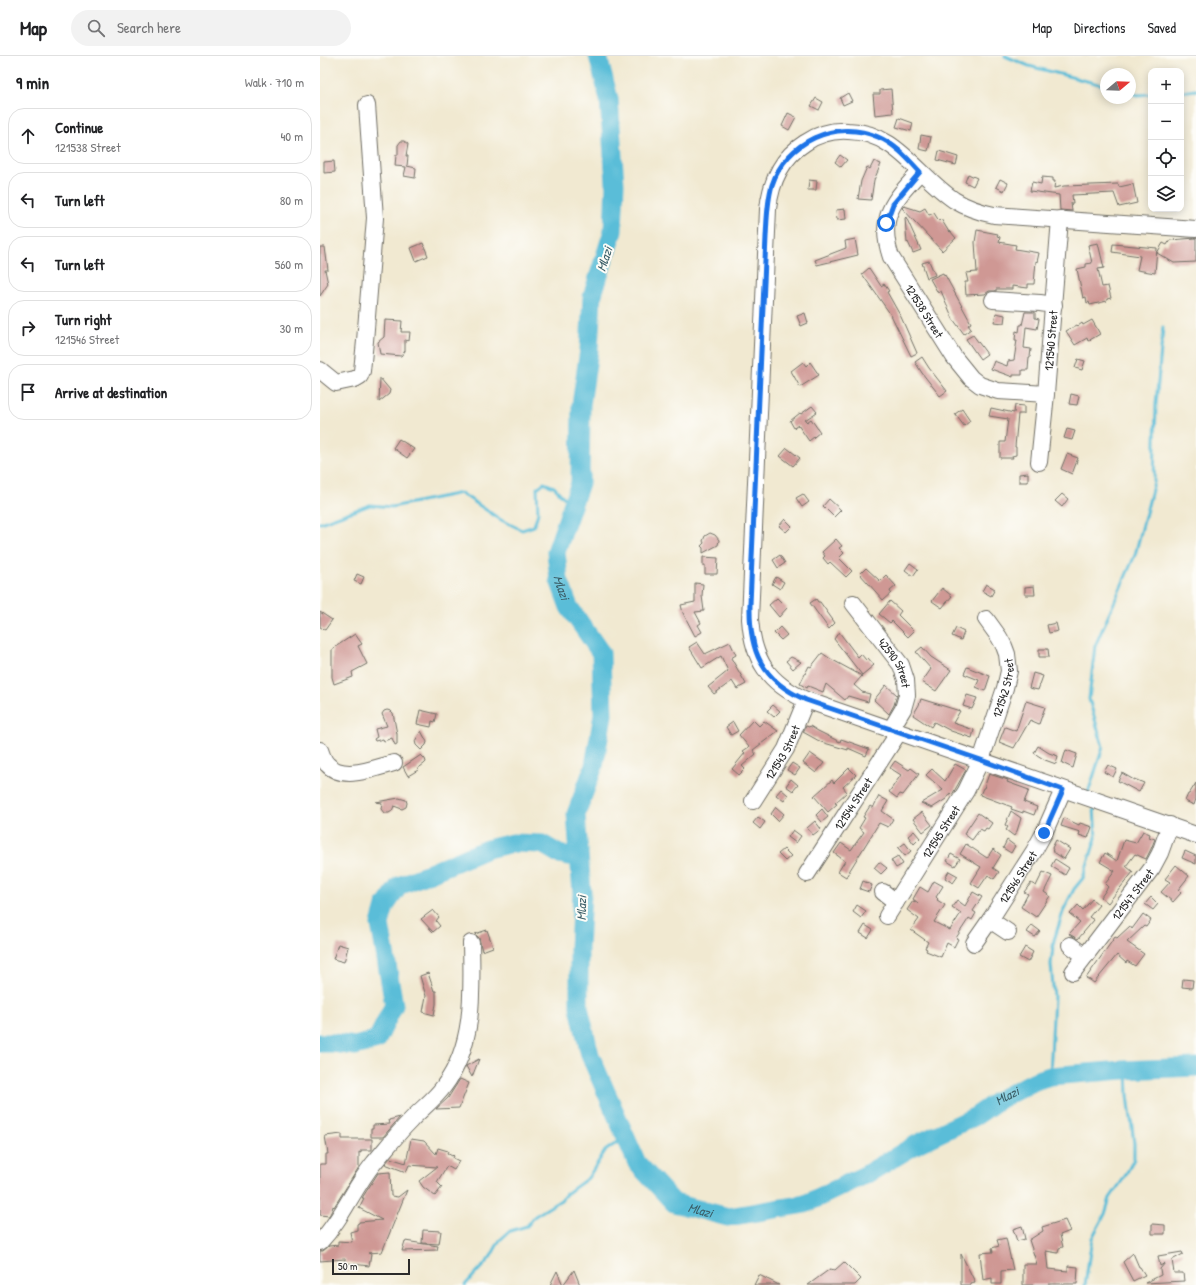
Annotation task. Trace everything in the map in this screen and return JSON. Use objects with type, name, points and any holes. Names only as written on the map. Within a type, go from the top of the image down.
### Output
[{"type":"street","points":[[320,370],[336,383],[355,379],[360,376],[362,371],[375,218],[367,105]]},
{"type":"street","points":[[1196,229],[994,215],[972,210],[954,199],[920,172],[894,147],[879,137],[862,132],[834,131],[814,137],[799,146],[791,153],[777,174],[769,197],[750,619],[755,651],[766,670],[772,678],[786,689],[806,700],[1196,835]]},
{"type":"street","name":"121538 Street","points":[[920,172],[893,204],[889,215],[885,230],[886,240],[892,257],[954,357],[971,378],[980,385],[998,392],[1046,394]]},
{"type":"street","name":"121540 Street","points":[[1039,462],[1054,305],[1060,219]]},
{"type":"street","points":[[993,300],[1054,305]]},
{"type":"street","name":"42590 Street","points":[[853,603],[898,660],[904,671],[907,694],[895,731]]},
{"type":"street","name":"121542 Street","points":[[981,760],[1005,688],[1009,671],[1007,654],[1004,646],[986,620]]},
{"type":"street","name":"121543 Street","points":[[753,801],[786,749],[806,700]]},
{"type":"street","name":"121544 Street","points":[[807,874],[895,731]]},
{"type":"street","points":[[320,750],[325,763],[334,770],[344,773],[354,773],[394,763]]},
{"type":"street","name":"121545 Street","points":[[887,916],[966,791],[981,760]]},
{"type":"street","name":"121546 Street","points":[[974,943],[1040,841],[1063,790]]},
{"type":"street","name":"121547 Street","points":[[1073,972],[1152,868],[1160,853],[1170,825]]},
{"type":"street","points":[[883,892],[896,902]]},
{"type":"street","points":[[990,920],[1008,932]]},
{"type":"street","points":[[324,1238],[372,1165],[408,1123],[444,1087],[459,1060],[464,1047],[470,1012],[471,943]]},
{"type":"street","points":[[1070,945],[1085,956]]},
{"type":"building","points":[[891,89],[893,113],[875,115],[873,94],[880,94],[880,90]]},
{"type":"building","points":[[848,93],[852,101],[843,105],[840,98]]},
{"type":"building","points":[[816,98],[823,102],[819,110],[811,106]]},
{"type":"building","points":[[788,113],[796,117],[789,130],[782,126]]},
{"type":"building","points":[[899,118],[913,123],[911,131],[896,127]]},
{"type":"building","points":[[921,135],[931,137],[928,151],[919,149]]},
{"type":"building","points":[[401,141],[408,144],[406,156],[408,156],[407,166],[416,168],[415,178],[404,176],[406,167],[395,166],[396,155],[398,155],[398,145]]},
{"type":"building","points":[[939,151],[958,157],[956,165],[937,160]]},
{"type":"building","points":[[840,155],[847,160],[841,167],[835,162]]},
{"type":"building","points":[[334,161],[335,172],[324,173],[324,162]]},
{"type":"building","points":[[874,161],[881,164],[874,180],[871,200],[858,199],[861,181],[867,167],[870,169]]},
{"type":"building","points":[[968,174],[977,178],[973,186],[965,182]]},
{"type":"building","points":[[1042,177],[1053,178],[1053,181],[1055,181],[1054,188],[1064,186],[1118,184],[1119,187],[1133,184],[1137,203],[1119,207],[1114,193],[1072,195],[1072,211],[1060,210],[1059,195],[1030,191],[1032,182],[1041,184]]},
{"type":"building","points":[[1000,179],[1008,183],[1004,191],[996,187]]},
{"type":"building","points":[[809,180],[817,181],[816,190],[808,190]]},
{"type":"building","points":[[904,206],[920,211],[925,208],[929,215],[934,213],[939,221],[941,219],[949,232],[950,231],[956,238],[942,251],[902,208]]},
{"type":"building","points":[[845,209],[846,219],[837,220],[836,210]]},
{"type":"building","points":[[906,217],[921,250],[913,253],[908,242],[907,243]]},
{"type":"building","points":[[977,230],[998,234],[997,236],[1000,237],[999,242],[1016,245],[1015,249],[1039,253],[1037,262],[1036,261],[1034,284],[1028,284],[1028,288],[1012,286],[1012,289],[996,289],[996,291],[989,291],[985,294],[966,295],[965,282],[968,282],[966,273],[977,272],[975,242]]},
{"type":"building","points":[[1196,238],[1196,262],[1174,263],[1157,253],[1163,243],[1167,245],[1170,240]]},
{"type":"building","points":[[855,239],[858,255],[817,265],[815,260],[846,248],[845,241]]},
{"type":"building","points":[[423,243],[428,256],[416,261],[411,248]]},
{"type":"building","points":[[1098,243],[1104,268],[1098,269],[1102,287],[1108,286],[1111,298],[1107,299],[1107,301],[1090,305],[1089,302],[1087,303],[1086,297],[1083,298],[1077,269],[1086,267],[1086,264],[1092,263],[1088,245]]},
{"type":"building","points":[[1113,244],[1157,248],[1155,273],[1137,270],[1140,256],[1112,252]]},
{"type":"building","points":[[320,247],[325,247],[328,270],[325,270],[328,284],[320,296]]},
{"type":"building","points":[[929,261],[935,275],[927,278],[922,263]]},
{"type":"building","points":[[869,268],[881,286],[884,284],[889,291],[887,292],[901,317],[917,353],[911,356],[891,315],[862,274]]},
{"type":"building","points":[[943,273],[971,323],[968,325],[971,329],[964,334],[953,319],[941,291],[938,293],[930,279]]},
{"type":"building","points":[[1025,312],[1035,312],[1035,318],[1039,319],[1037,329],[1026,327],[1024,348],[1031,349],[1028,370],[1022,370],[1022,375],[1013,375],[1013,377],[991,369],[994,361],[1007,366],[1008,361],[1014,360],[1017,340],[1015,340],[1016,331],[1019,332]]},
{"type":"building","points":[[805,313],[808,323],[801,326],[797,316]]},
{"type":"building","points":[[996,313],[1005,315],[1004,323],[994,322]]},
{"type":"building","points":[[385,320],[402,321],[401,332],[410,332],[409,341],[405,340],[405,351],[401,356],[380,354],[378,342],[384,337]]},
{"type":"building","points":[[1092,320],[1100,334],[1088,341],[1087,338],[1075,345],[1066,331],[1077,325],[1078,326],[1082,323],[1083,325]]},
{"type":"building","points":[[973,335],[987,354],[980,359],[966,339]]},
{"type":"building","points":[[922,357],[947,391],[940,396],[915,362]]},
{"type":"building","points":[[1078,359],[1085,361],[1082,370],[1075,368]]},
{"type":"building","points":[[803,362],[806,366],[810,362],[819,375],[800,387],[791,371]]},
{"type":"building","points":[[380,378],[390,390],[389,394],[379,402]]},
{"type":"building","points":[[1071,394],[1079,396],[1077,405],[1069,404]]},
{"type":"building","points":[[1015,405],[1024,406],[1024,414],[1018,414],[1015,447],[1016,455],[1012,456],[1013,458],[1000,458],[1000,442],[1005,442],[1008,419],[989,416],[991,408],[1014,413]]},
{"type":"building","points":[[812,406],[817,412],[805,420],[807,422],[811,419],[820,432],[809,441],[798,425],[794,428],[790,421]]},
{"type":"building","points":[[962,409],[970,421],[964,426],[955,414]]},
{"type":"building","points":[[1067,429],[1075,431],[1072,440],[1064,438]]},
{"type":"building","points":[[399,439],[414,449],[407,458],[393,448]]},
{"type":"building","points":[[787,448],[800,458],[793,466],[780,456]]},
{"type":"building","points":[[1067,454],[1078,458],[1072,474],[1061,469]]},
{"type":"building","points":[[1028,473],[1028,482],[1019,482],[1019,474]]},
{"type":"building","points":[[803,494],[809,502],[802,507],[796,498]]},
{"type":"building","points":[[1062,494],[1068,499],[1062,507],[1055,501]]},
{"type":"building","points":[[829,499],[841,510],[834,517],[823,506]]},
{"type":"building","points":[[785,519],[792,526],[786,532],[779,526]]},
{"type":"building","points":[[710,533],[715,535],[719,540],[718,545],[703,553],[703,548],[701,546],[704,543],[703,541],[705,536]]},
{"type":"building","points":[[836,539],[842,546],[839,548],[844,553],[839,558],[852,571],[846,577],[830,562],[828,564],[823,558],[825,556],[822,552]]},
{"type":"building","points":[[780,555],[785,563],[778,568],[773,560]]},
{"type":"building","points":[[703,557],[718,558],[717,574],[705,574]]},
{"type":"building","points":[[910,563],[918,569],[913,576],[905,570]]},
{"type":"building","points":[[866,568],[880,581],[886,575],[896,586],[883,600],[860,574]]},
{"type":"building","points":[[357,574],[364,577],[361,584],[354,581]]},
{"type":"building","points":[[776,577],[784,582],[780,589],[772,584]]},
{"type":"building","points":[[695,583],[703,584],[702,596],[704,611],[695,612],[701,623],[698,625],[702,632],[695,636],[683,613],[681,605],[695,602]]},
{"type":"building","points":[[986,584],[995,589],[991,596],[982,591]]},
{"type":"building","points":[[1034,586],[1035,595],[1025,595],[1025,587]]},
{"type":"building","points":[[942,588],[952,596],[942,608],[932,601]]},
{"type":"building","points":[[777,598],[787,608],[779,617],[769,605]]},
{"type":"building","points":[[816,599],[820,602],[835,623],[829,629],[810,603]]},
{"type":"building","points":[[890,601],[901,611],[898,615],[914,631],[908,637],[892,621],[890,623],[879,614]]},
{"type":"building","points":[[320,612],[332,620],[325,630],[320,627]]},
{"type":"building","points":[[1056,623],[1058,631],[1049,633],[1047,625]]},
{"type":"building","points":[[780,627],[787,635],[781,640],[774,633]]},
{"type":"building","points":[[956,628],[964,632],[961,640],[952,636]]},
{"type":"building","points":[[839,632],[858,657],[861,654],[866,660],[868,658],[874,665],[862,675],[834,639]]},
{"type":"building","points":[[355,634],[362,644],[358,646],[367,664],[352,672],[353,677],[334,684],[332,677],[332,649]]},
{"type":"building","points":[[697,642],[705,654],[730,642],[736,655],[731,658],[746,684],[737,689],[732,681],[714,694],[708,687],[728,671],[721,656],[702,668],[689,647]]},
{"type":"building","points":[[922,647],[931,657],[951,670],[936,691],[922,682],[931,669],[916,652]]},
{"type":"building","points":[[1039,649],[1048,649],[1049,657],[1039,657]]},
{"type":"building","points":[[822,653],[862,676],[854,685],[862,692],[870,694],[868,702],[848,696],[845,700],[826,684],[823,692],[808,686],[807,688],[800,684],[809,666],[811,667]]},
{"type":"building","points":[[791,657],[801,662],[793,669],[786,661]]},
{"type":"building","points":[[967,667],[990,676],[985,691],[976,687],[979,680],[964,674]]},
{"type":"building","points":[[1033,673],[1043,676],[1038,690],[1029,688]]},
{"type":"building","points":[[886,685],[897,695],[889,714],[874,700]]},
{"type":"building","points":[[967,695],[977,698],[972,709],[963,706]]},
{"type":"building","points":[[921,699],[960,711],[953,723],[974,730],[972,738],[951,731],[934,722],[931,727],[913,715]]},
{"type":"building","points":[[1026,701],[1045,707],[1039,724],[1030,720],[1014,748],[999,742],[1005,727],[1016,731]]},
{"type":"building","points":[[773,705],[780,711],[774,717],[767,711]]},
{"type":"building","points":[[387,710],[393,713],[397,734],[397,744],[395,745],[392,738],[384,741],[383,739],[375,741],[374,739],[377,737],[375,729],[387,726],[382,714]]},
{"type":"building","points":[[420,710],[437,714],[435,722],[432,721],[431,727],[417,724]]},
{"type":"building","points":[[753,720],[759,726],[764,721],[778,731],[753,750],[756,754],[742,766],[745,769],[739,775],[732,769],[745,753],[743,751],[749,747],[739,735]]},
{"type":"building","points":[[733,722],[738,731],[731,735],[726,727]]},
{"type":"building","points":[[806,726],[810,726],[840,742],[841,739],[869,749],[866,756],[848,748],[848,750],[821,742],[803,732]]},
{"type":"building","points":[[421,731],[427,742],[421,750],[416,745],[415,741]]},
{"type":"building","points":[[1038,746],[1049,753],[1058,756],[1056,764],[1045,760],[1034,753]]},
{"type":"building","points":[[1066,750],[1077,754],[1073,768],[1062,763]]},
{"type":"building","points":[[810,753],[824,763],[816,773],[803,763]]},
{"type":"building","points":[[421,755],[426,762],[417,769],[418,770],[408,776],[403,767]]},
{"type":"building","points":[[895,761],[909,770],[911,768],[919,774],[903,795],[900,794],[897,798],[889,792],[901,775],[890,768]]},
{"type":"building","points":[[792,763],[800,768],[795,775],[787,770]]},
{"type":"building","points":[[955,764],[966,770],[952,795],[950,793],[946,799],[932,808],[921,803],[943,790],[926,775],[932,769],[945,781]]},
{"type":"building","points":[[1108,765],[1117,769],[1113,777],[1104,772]]},
{"type":"building","points":[[849,768],[856,775],[843,787],[847,792],[828,812],[814,796],[832,780],[834,783]]},
{"type":"building","points":[[1122,773],[1134,780],[1144,783],[1139,792],[1118,781]]},
{"type":"building","points":[[989,774],[1008,780],[1007,782],[1029,790],[1024,802],[1037,807],[1034,815],[1011,809],[1012,807],[980,795]]},
{"type":"building","points":[[791,779],[798,785],[793,791],[786,786]]},
{"type":"building","points":[[1196,783],[1196,799],[1194,805],[1185,801]]},
{"type":"building","points":[[781,789],[788,795],[784,801],[776,795]]},
{"type":"building","points":[[879,796],[888,801],[882,811],[893,819],[888,827],[879,823],[846,877],[838,872],[845,861],[834,853],[841,843],[851,850],[864,832],[859,828],[865,818],[863,817],[870,806],[873,808]]},
{"type":"building","points":[[399,798],[406,800],[406,807],[402,809],[394,806],[392,811],[389,813],[384,813],[381,809],[382,803],[376,802]]},
{"type":"building","points":[[776,807],[784,814],[778,821],[771,814]]},
{"type":"building","points":[[822,809],[828,817],[822,822],[816,815]]},
{"type":"building","points":[[1011,811],[1021,818],[1014,836],[1006,830],[1008,827],[1005,825]]},
{"type":"building","points":[[922,812],[932,825],[923,832],[913,819]]},
{"type":"building","points":[[978,813],[992,823],[988,829],[986,828],[984,831],[980,829],[972,840],[964,834]]},
{"type":"building","points":[[758,817],[765,822],[760,829],[753,823]]},
{"type":"building","points":[[1064,818],[1079,825],[1080,823],[1092,827],[1088,838],[1079,835],[1080,832],[1061,826]]},
{"type":"building","points":[[815,821],[821,829],[813,835],[807,828]]},
{"type":"building","points":[[793,830],[801,836],[796,843],[788,837]]},
{"type":"building","points":[[914,831],[920,838],[914,844],[908,836]]},
{"type":"building","points":[[1143,831],[1150,834],[1149,837],[1155,839],[1151,849],[1146,859],[1135,854],[1126,866],[1133,872],[1108,903],[1101,897],[1108,887],[1105,884],[1115,871],[1100,862],[1105,853],[1117,861],[1124,840],[1136,843]]},
{"type":"building","points":[[1007,840],[1015,846],[1011,853],[1003,848]]},
{"type":"building","points":[[1056,840],[1070,849],[1064,859],[1052,851]]},
{"type":"building","points":[[905,843],[911,851],[905,856],[898,848]]},
{"type":"building","points":[[966,844],[987,858],[993,849],[1001,855],[993,868],[999,872],[994,879],[988,875],[979,888],[971,883],[981,867],[960,854]]},
{"type":"building","points":[[784,849],[791,856],[785,861],[778,854]]},
{"type":"building","points":[[1185,851],[1196,856],[1196,864],[1182,858]]},
{"type":"building","points":[[951,854],[960,859],[955,866],[947,861]]},
{"type":"building","points":[[898,856],[903,864],[896,868],[891,860]]},
{"type":"building","points":[[1055,859],[1069,868],[1065,875],[1051,866]]},
{"type":"building","points":[[879,862],[887,868],[881,874],[874,868]]},
{"type":"building","points":[[1176,865],[1189,876],[1178,890],[1181,893],[1173,902],[1161,892],[1170,882],[1165,879]]},
{"type":"building","points":[[949,871],[958,876],[953,883],[945,878]]},
{"type":"building","points":[[1043,872],[1052,876],[1044,892],[1050,896],[1036,917],[1021,907],[1028,894],[1024,892],[1031,883],[1036,886]]},
{"type":"building","points":[[863,881],[872,885],[869,892],[860,889]]},
{"type":"building","points":[[934,881],[943,886],[936,897],[938,899],[937,900],[945,905],[934,922],[950,930],[961,913],[952,907],[957,900],[965,906],[973,892],[982,897],[973,911],[976,913],[972,920],[969,918],[956,938],[958,939],[954,947],[947,943],[941,957],[926,951],[927,949],[925,948],[928,942],[911,930],[919,919],[907,910],[913,901],[918,903],[913,899],[920,887],[928,892]]},
{"type":"building","points":[[1151,897],[1158,904],[1153,910],[1145,904]]},
{"type":"building","points":[[1092,899],[1099,905],[1089,917],[1094,920],[1078,939],[1069,934],[1080,922],[1070,914],[1078,905],[1083,910]]},
{"type":"building","points":[[857,905],[866,911],[861,918],[853,912]]},
{"type":"building","points":[[433,910],[439,917],[436,921],[440,926],[433,932],[421,919]]},
{"type":"building","points":[[1143,914],[1151,920],[1146,927],[1144,926],[1127,942],[1144,954],[1135,966],[1127,961],[1126,963],[1117,955],[1094,983],[1086,978],[1115,937],[1117,938],[1130,926],[1132,929]]},
{"type":"building","points":[[865,925],[873,930],[868,938],[860,933]]},
{"type":"building","points":[[1032,925],[1040,931],[1035,937],[1027,932]]},
{"type":"building","points":[[487,930],[493,947],[482,951],[479,938],[475,934]]},
{"type":"building","points":[[338,944],[348,947],[344,962],[333,959]]},
{"type":"building","points":[[1025,947],[1033,952],[1028,962],[1019,957]]},
{"type":"building","points":[[428,973],[434,991],[436,991],[434,1015],[423,1012],[426,996],[420,976]]},
{"type":"building","points":[[1183,979],[1193,980],[1192,988],[1182,987]]},
{"type":"building","points":[[479,1059],[472,1077],[466,1066]]},
{"type":"building","points":[[460,1079],[469,1083],[459,1108],[436,1109],[448,1098]]},
{"type":"building","points":[[400,1117],[383,1137],[371,1137],[371,1129],[373,1129],[373,1125],[390,1124],[389,1120]]},
{"type":"building","points":[[342,1134],[342,1139],[372,1139],[372,1150],[361,1150],[361,1153],[359,1152],[359,1167],[334,1207],[333,1206],[329,1216],[320,1215],[320,1164],[326,1164],[326,1154],[328,1154],[325,1136]]},
{"type":"building","points":[[411,1139],[424,1141],[436,1154],[438,1148],[448,1151],[447,1153],[452,1156],[453,1155],[453,1158],[459,1161],[454,1170],[447,1166],[437,1182],[442,1187],[435,1196],[423,1187],[419,1181],[437,1167],[409,1165],[406,1172],[385,1164],[390,1158],[406,1163]]},
{"type":"building","points":[[390,1172],[391,1196],[398,1197],[407,1190],[382,1252],[368,1253],[371,1254],[369,1266],[345,1263],[345,1259],[320,1261],[320,1251],[323,1251],[329,1246],[338,1245],[338,1241],[352,1242],[350,1232],[357,1230],[357,1224],[359,1222],[382,1220],[359,1208],[364,1198],[362,1198],[378,1173]]},
{"type":"building","points":[[1065,1220],[1070,1231],[1060,1235],[1063,1247],[1059,1248],[1058,1253],[1046,1251],[1048,1269],[1068,1271],[1068,1266],[1078,1267],[1077,1284],[1023,1285],[1023,1264],[1037,1264],[1029,1240],[1043,1231],[1042,1227]]},
{"type":"building","points":[[1152,1224],[1165,1225],[1165,1234],[1152,1234]]},
{"type":"building","points":[[1022,1226],[1025,1239],[1017,1241],[1013,1229]]},
{"type":"building","points":[[423,1230],[441,1231],[439,1244],[422,1243]]},
{"type":"building","points":[[1006,1238],[1013,1270],[1001,1271],[1001,1284],[992,1284],[992,1278],[983,1280],[980,1253],[993,1252],[992,1248],[999,1246],[997,1240]]},
{"type":"building","points":[[405,1241],[438,1246],[437,1250],[402,1251]]},
{"type":"building","points":[[1182,1252],[1183,1254],[1172,1260],[1174,1273],[1183,1273],[1184,1281],[1145,1283],[1161,1275],[1160,1269],[1165,1263],[1160,1266],[1158,1256]]},
{"type":"building","points":[[1133,1253],[1139,1267],[1145,1275],[1133,1281],[1123,1262]]},
{"type":"building","points":[[961,1254],[975,1282],[970,1283],[970,1285],[961,1285]]},
{"type":"building","points":[[844,1262],[861,1279],[855,1285],[808,1285],[830,1269],[835,1270]]},
{"type":"building","points":[[574,1270],[580,1285],[563,1285]]},
{"type":"building","points":[[557,1271],[563,1285],[550,1285]]},
{"type":"building","points":[[759,1275],[779,1285],[754,1285]]},
{"type":"waterway","name":"Mlazi","points":[[598,56],[609,99],[615,184],[613,231],[592,297],[589,350],[581,405],[580,483],[556,552],[559,580],[569,607],[601,653],[603,715],[594,766],[576,814],[582,893],[579,948],[579,1007],[590,1055],[637,1163],[674,1203],[728,1217],[805,1204],[867,1174],[917,1144],[976,1116],[1000,1099],[1035,1081],[1050,1076],[1123,1070],[1196,1067]]},
{"type":"waterway","points":[[1005,56],[1029,66],[1100,84]]},
{"type":"waterway","points":[[1184,92],[1196,90]]},
{"type":"waterway","points":[[1136,94],[1148,94]]},
{"type":"waterway","points":[[1088,793],[1103,747],[1089,699],[1095,646],[1135,555],[1154,482],[1156,404],[1163,327]]},
{"type":"waterway","points":[[320,523],[370,505],[392,507],[461,493],[501,520],[522,530],[534,526],[538,513],[537,488],[544,483],[554,487],[572,506]]},
{"type":"waterway","points":[[1050,1076],[1054,997],[1051,964],[1054,940],[1064,909],[1074,889],[1083,878],[1096,838],[1094,809]]},
{"type":"waterway","points":[[320,1043],[355,1046],[377,1040],[394,1005],[380,924],[385,906],[399,886],[487,849],[513,843],[542,844],[559,854],[569,856],[579,850]]},
{"type":"waterway","points":[[1085,1285],[1092,1238],[1105,1214],[1110,1198],[1124,1178],[1134,1159],[1134,1143],[1128,1095],[1127,1071]]},
{"type":"waterway","points":[[465,1285],[490,1258],[500,1240],[510,1231],[527,1226],[535,1216],[561,1200],[566,1194],[588,1178],[605,1151],[625,1137]]},
{"type":"route","points":[[886,223],[893,204],[920,172],[894,147],[879,137],[871,134],[854,131],[834,131],[814,137],[791,153],[782,164],[772,186],[769,197],[766,237],[750,604],[751,630],[755,651],[772,678],[792,694],[1063,790],[1044,833]]}]
